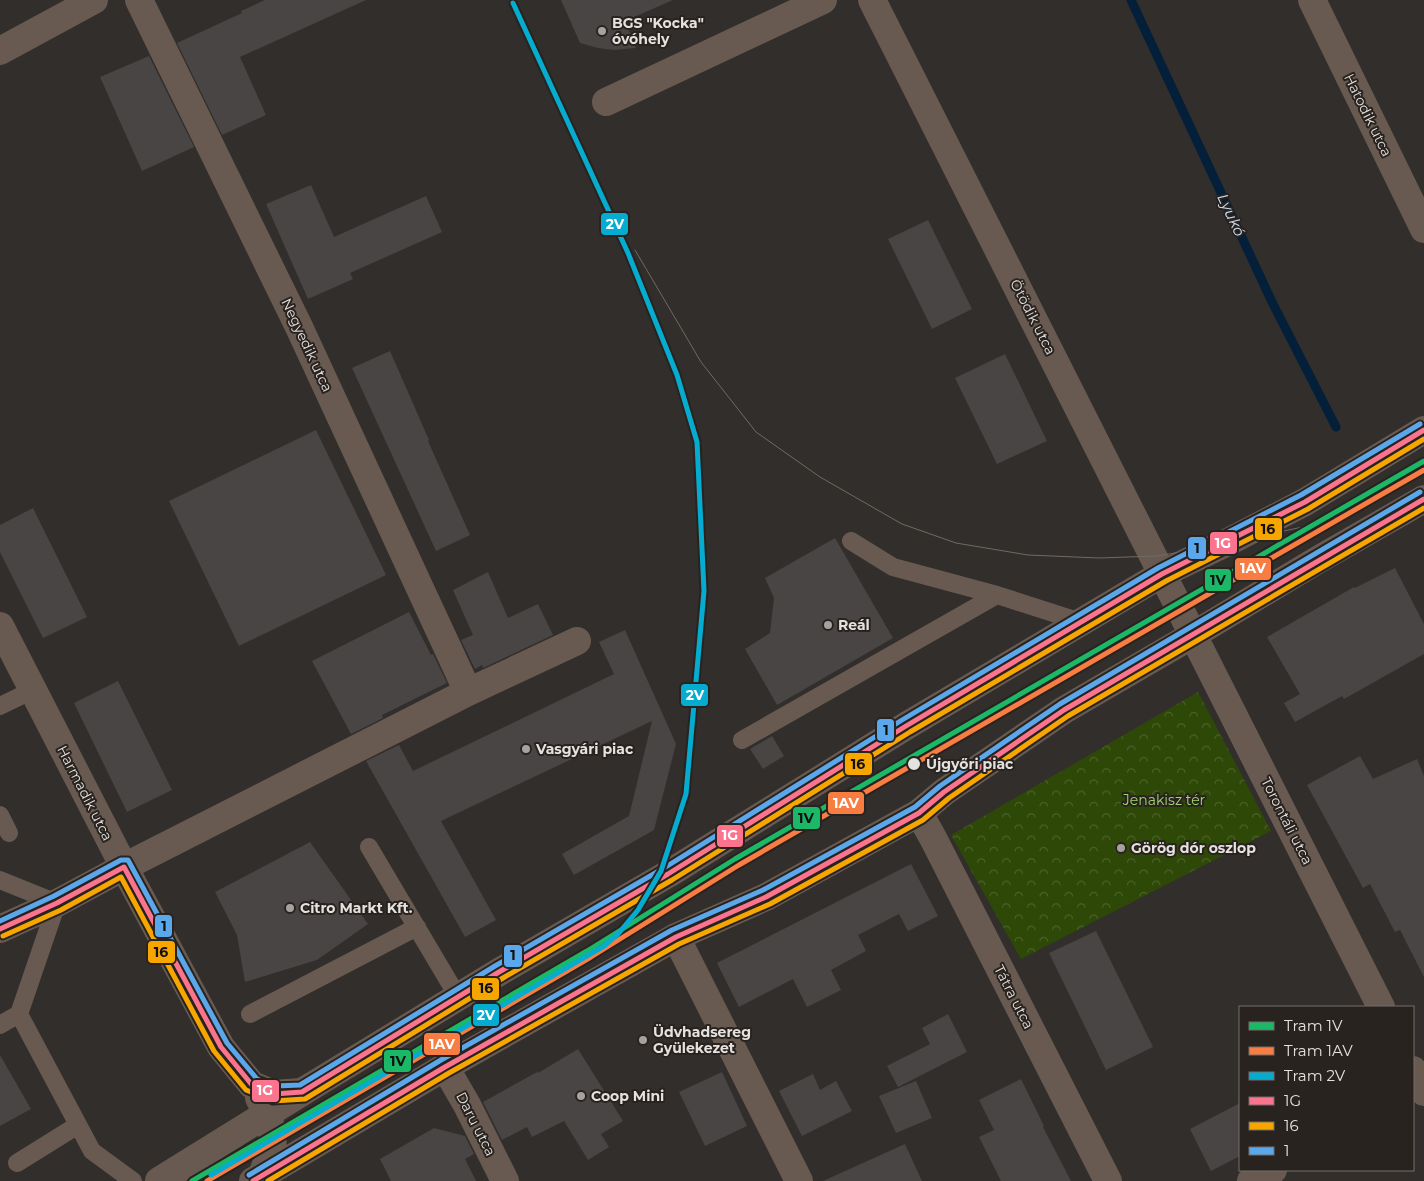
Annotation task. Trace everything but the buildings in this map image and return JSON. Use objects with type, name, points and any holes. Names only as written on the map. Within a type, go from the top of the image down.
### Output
[{"type":"street","points":[[0,50],[94,0]]},
{"type":"street","name":"Negyedik utca","points":[[139,0],[299,327],[468,692]]},
{"type":"street","points":[[606,102],[823,0]]},
{"type":"street","name":"Ötödik utca","points":[[872,0],[1193,635]]},
{"type":"street","name":"Hatodik utca","points":[[1312,0],[1424,229]]},
{"type":"street","points":[[159,1181],[458,997],[684,865],[897,732],[1081,622],[1162,574],[1305,502],[1424,430]]},
{"type":"street","points":[[257,1178],[445,1067],[676,937],[766,897],[919,814],[944,792],[1064,710],[1424,499]]},
{"type":"street","name":"Harmadik utca","points":[[0,626],[124,868],[221,1047],[252,1086],[267,1114],[272,1134],[272,1148],[257,1178]]},
{"type":"street","name":"Torontáli utca","points":[[1193,635],[1380,1006]]},
{"type":"street","points":[[0,929],[57,903],[468,692],[577,641]]},
{"type":"street","name":"Tátra utca","points":[[919,814],[934,838],[1108,1181]]},
{"type":"street","points":[[676,937],[799,1181]]},
{"type":"street","name":"Daru utca","points":[[445,1067],[467,1105],[505,1181]]},
{"type":"street","points":[[1414,1072],[1424,1093]]},
{"type":"street","points":[[252,1086],[274,1094],[302,1092]]},
{"type":"street","points":[[1251,1181],[1271,1171]]},
{"type":"lane","points":[[851,541],[894,567],[997,595],[1081,622]]},
{"type":"lane","points":[[742,740],[997,595]]},
{"type":"lane","points":[[0,706],[33,690]]},
{"type":"lane","points":[[0,815],[9,833]]},
{"type":"lane","points":[[370,847],[458,997]]},
{"type":"lane","points":[[0,880],[57,903],[19,1014],[0,1025]]},
{"type":"lane","points":[[250,1014],[417,927]]},
{"type":"lane","points":[[19,1014],[92,1151],[133,1181]]},
{"type":"lane","points":[[17,1163],[78,1125]]},
{"type":"green space","name":"Jenakisz tér","points":[[1198,692],[1271,831],[1021,959],[951,835]]},
{"type":"waterway","name":"Lyukó","points":[[1131,0],[1273,304],[1336,427]]},
{"type":"tram line","name":"2V","points":[[211,1175],[604,946],[618,934],[638,910],[661,871],[686,794],[704,591],[697,442],[677,375],[628,253],[513,3]]},
{"type":"tram line","points":[[635,250],[701,362],[756,432],[820,477],[902,524],[956,543],[1028,555],[1099,558],[1157,556],[1317,524]]},
{"type":"tram line","name":"1V","points":[[192,1181],[587,951],[735,859],[1424,461]]},
{"type":"tram line","name":"1AV","points":[[207,1181],[591,957],[739,865],[1424,470]]},
{"type":"transit line","name":"1","points":[[0,921],[54,896],[121,860],[128,860],[227,1043],[257,1079],[275,1086],[300,1085],[495,966],[664,868],[902,720],[1158,568],[1301,495],[1420,424]]},
{"type":"transit line","name":"1G","points":[[124,867],[221,1047],[252,1085],[274,1094],[302,1092],[499,972],[668,874],[906,726],[1162,574],[1305,502],[1424,430]]},
{"type":"transit line","name":"16","points":[[3,936],[61,910],[121,877],[214,1051],[246,1090],[273,1101],[305,1099],[503,978],[672,880],[910,732],[1166,581],[1308,509],[1424,439]]},
{"type":"transit line","name":"1","points":[[249,1175],[441,1060],[672,930],[763,890],[915,807],[940,786],[1060,704],[1420,492]]},
{"type":"transit line","name":"1G","points":[[253,1181],[445,1067],[676,937],[766,897],[919,813],[944,792],[1064,710],[1424,499]]},
{"type":"transit line","name":"16","points":[[268,1181],[449,1073],[679,944],[770,904],[923,820],[949,798],[1068,716],[1424,508]]},
{"type":"transit line","name":"1G","points":[[0,929],[57,903],[124,867]]},
{"type":"place","name":"BGS \"Kocka\" óvóhely","points":[[602,31]]},
{"type":"place","name":"Reál","points":[[828,625]]},
{"type":"place","name":"Vasgyári piac","points":[[526,749]]},
{"type":"place","name":"Újgyőri piac","points":[[914,764]]},
{"type":"place","name":"Görög dór oszlop","points":[[1121,848]]},
{"type":"place","name":"Citro Markt Kft.","points":[[290,908]]},
{"type":"place","name":"Üdvhadsereg Gyülekezet","points":[[643,1040]]},
{"type":"place","name":"Coop Mini","points":[[581,1096]]}]
